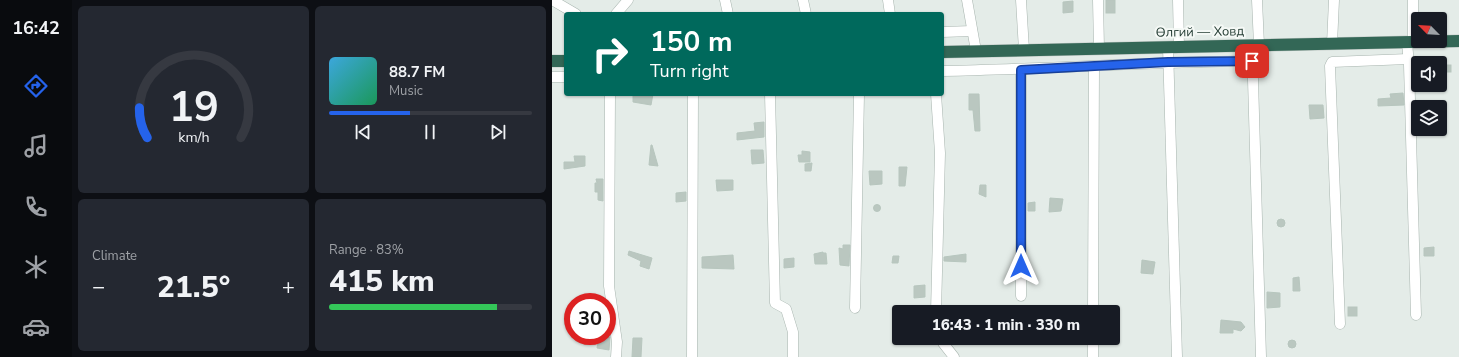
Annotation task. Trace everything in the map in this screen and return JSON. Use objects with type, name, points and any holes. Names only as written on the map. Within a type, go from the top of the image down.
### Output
[{"type":"highway","name":"Өлгий — Ховд","points":[[944,52],[1459,41]]},
{"type":"highway","points":[[552,61],[564,61]]},
{"type":"street","points":[[552,0],[573,12]]},
{"type":"street","points":[[618,12],[628,0]]},
{"type":"street","points":[[725,0],[728,12]]},
{"type":"street","points":[[803,0],[806,12]]},
{"type":"street","points":[[888,0],[890,12]]},
{"type":"street","points":[[966,0],[976,51]]},
{"type":"street","points":[[1021,0],[1024,50]]},
{"type":"street","points":[[1098,0],[1099,48]]},
{"type":"street","points":[[1177,357],[1168,62],[1173,46],[1178,0]]},
{"type":"street","points":[[1257,0],[1255,45],[1252,61],[1261,357]]},
{"type":"street","points":[[1332,44],[1334,0]]},
{"type":"street","points":[[1413,0],[1408,59],[1416,315]]},
{"type":"street","points":[[944,32],[972,31]]},
{"type":"street","points":[[1340,324],[1330,66],[1332,62],[1408,59]]},
{"type":"street","points":[[944,71],[1021,70],[1168,62],[1252,61]]},
{"type":"street","points":[[1093,305],[1094,66]]},
{"type":"street","points":[[1021,70],[1021,296]]},
{"type":"street","points":[[552,77],[564,77]]},
{"type":"street","points":[[610,96],[609,286],[617,342],[616,357]]},
{"type":"street","points":[[692,357],[693,96]]},
{"type":"street","points":[[770,96],[776,303],[786,309],[794,332],[793,357]]},
{"type":"street","points":[[855,308],[859,96]]},
{"type":"street","points":[[936,96],[940,153],[936,305]]},
{"type":"street","points":[[945,345],[954,357]]},
{"type":"street","points":[[1093,345],[1093,357]]},
{"type":"building","points":[[1106,0],[1115,0],[1115,13],[1106,13]]},
{"type":"building","points":[[1073,1],[1073,12],[1063,13],[1063,2]]},
{"type":"building","points":[[1447,65],[1451,65],[1451,72],[1447,72]]},
{"type":"building","points":[[1403,93],[1404,105],[1378,106],[1378,99],[1391,98],[1390,94]]},
{"type":"building","points":[[969,94],[979,94],[980,131],[975,131],[973,110],[969,110]]},
{"type":"building","points":[[633,96],[653,96],[651,105],[633,102]]},
{"type":"building","points":[[1309,105],[1323,105],[1324,118],[1310,119]]},
{"type":"building","points":[[764,122],[764,137],[737,140],[737,133],[755,131],[754,123]]},
{"type":"building","points":[[652,145],[658,166],[649,165]]},
{"type":"building","points":[[751,150],[763,150],[764,163],[752,164]]},
{"type":"building","points":[[802,151],[810,152],[810,162],[799,162],[798,155],[802,155]]},
{"type":"building","points":[[574,156],[585,156],[585,166],[564,169],[564,162],[575,162]]},
{"type":"building","points":[[812,163],[811,171],[805,171],[805,164]]},
{"type":"building","points":[[899,167],[907,167],[905,186],[899,186]]},
{"type":"building","points":[[869,171],[882,171],[882,184],[870,185]]},
{"type":"building","points":[[596,179],[603,179],[603,201],[598,200],[598,192],[595,192],[595,183],[597,183]]},
{"type":"building","points":[[716,180],[733,180],[733,190],[717,191]]},
{"type":"building","points":[[980,185],[986,185],[986,197],[979,194]]},
{"type":"building","points":[[686,192],[686,201],[676,202],[676,193]]},
{"type":"building","points":[[1050,198],[1063,199],[1061,211],[1049,212]]},
{"type":"building","points":[[1035,202],[1035,211],[1028,211],[1028,203]]},
{"type":"building","points":[[877,204],[880,205],[880,211],[877,212],[874,211],[873,208],[874,205]]},
{"type":"building","points":[[1279,219],[1283,219],[1285,223],[1283,227],[1279,227],[1277,225],[1277,221]]},
{"type":"building","points":[[843,245],[850,245],[849,266],[840,265],[839,248],[843,249]]},
{"type":"building","points":[[1434,247],[1434,256],[1424,256],[1424,248]]},
{"type":"building","points":[[629,251],[652,258],[649,269],[640,266],[641,261],[628,255]]},
{"type":"building","points":[[823,252],[826,253],[827,264],[815,264],[814,254]]},
{"type":"building","points":[[966,254],[966,262],[944,261],[944,257]]},
{"type":"building","points":[[733,255],[734,269],[702,268],[702,257]]},
{"type":"building","points":[[893,256],[899,256],[898,263],[892,263]]},
{"type":"building","points":[[794,258],[794,267],[784,268],[784,259]]},
{"type":"building","points":[[1142,260],[1155,262],[1153,274],[1141,273]]},
{"type":"building","points":[[1299,277],[1300,291],[1293,291],[1293,278]]},
{"type":"building","points":[[925,285],[925,297],[914,298],[914,286]]},
{"type":"building","points":[[1267,292],[1280,293],[1280,307],[1267,308]]},
{"type":"building","points":[[1348,307],[1357,307],[1357,316],[1348,316]]},
{"type":"building","points":[[1221,320],[1241,322],[1245,327],[1241,331],[1233,329],[1233,333],[1220,333]]},
{"type":"building","points":[[633,338],[642,338],[641,357],[632,357]]},
{"type":"building","points":[[1290,340],[1294,340],[1296,344],[1294,348],[1290,348],[1288,346],[1288,342]]},
{"type":"building","points":[[598,345],[609,345],[609,350],[597,348]]},
{"type":"route","points":[[1021,266],[1021,70],[1168,62],[1252,61]]}]
